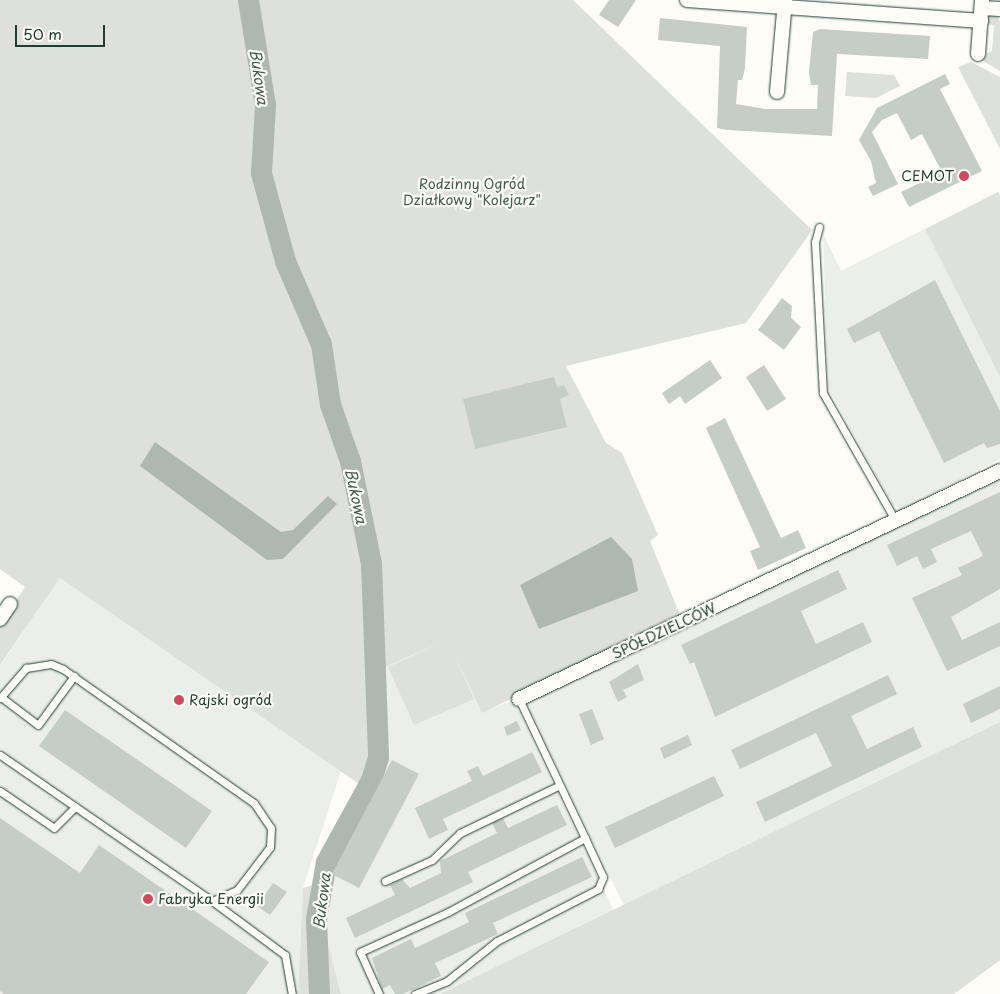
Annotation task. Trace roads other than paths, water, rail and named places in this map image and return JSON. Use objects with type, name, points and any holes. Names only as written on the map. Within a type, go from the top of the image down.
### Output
[{"type":"street","points":[[687,0],[982,10],[1000,9]]},
{"type":"street","points":[[777,92],[785,3]]},
{"type":"street","points":[[978,54],[982,10]]},
{"type":"street","name":"SPÓŁDZIELCÓW","points":[[519,699],[1000,471]]},
{"type":"street","points":[[0,619],[10,604]]},
{"type":"lane","points":[[820,227],[815,242],[823,393],[894,520]]},
{"type":"lane","points":[[74,676],[38,725],[0,697],[26,668],[51,664],[74,676],[232,785],[266,816],[270,847],[237,890],[212,901]]},
{"type":"lane","name":"SPÓŁDZIELCÓW","points":[[415,994],[447,981],[498,941],[598,889],[603,876],[558,786],[519,699]]},
{"type":"lane","points":[[0,756],[212,901],[286,955],[292,994]]},
{"type":"lane","points":[[385,881],[432,860],[460,833],[558,786]]},
{"type":"lane","points":[[0,791],[54,828],[75,807]]},
{"type":"lane","points":[[379,994],[360,952],[448,912],[585,838]]},
{"type":"waterway","name":"Bukowa","points":[[248,0],[265,105],[261,173],[285,261],[321,344],[330,404],[350,461],[371,563],[378,757],[371,780],[326,862],[316,919],[319,994]]},
{"type":"place","name":"CEMOT","points":[[964,176]]},
{"type":"place","name":"Rajski ogród","points":[[179,700]]},
{"type":"place","name":"Fabryka Energii","points":[[148,899]]},
{"type":"park label","name":"Rodzinny Ogród Działkowy \"Kolejarz\"","points":[[472,192]]}]
